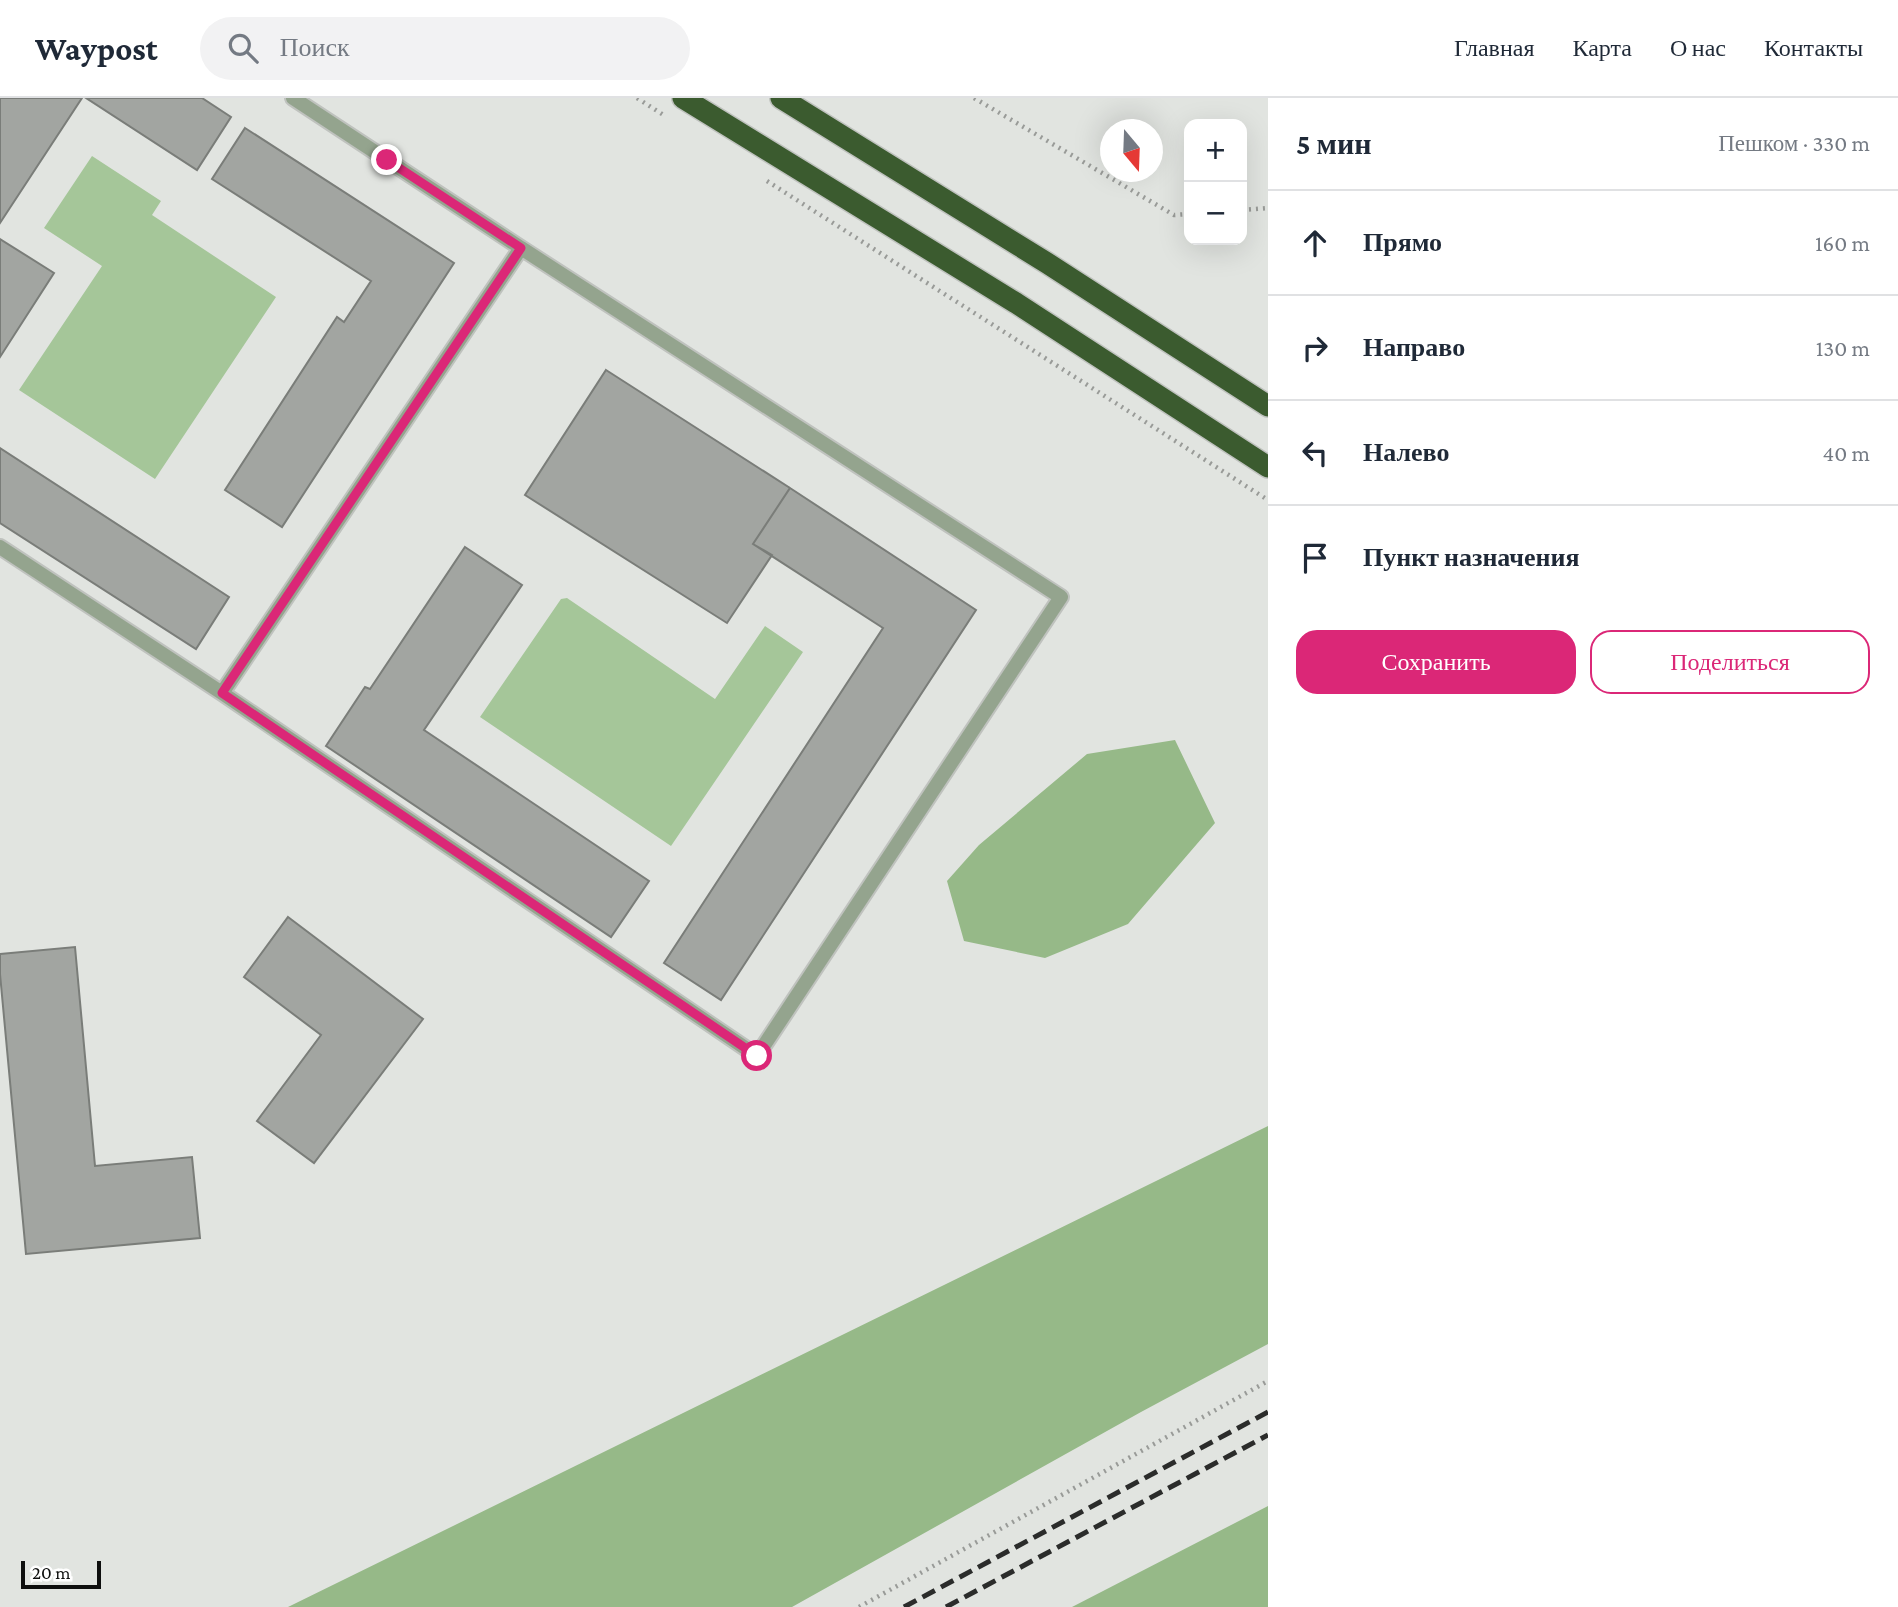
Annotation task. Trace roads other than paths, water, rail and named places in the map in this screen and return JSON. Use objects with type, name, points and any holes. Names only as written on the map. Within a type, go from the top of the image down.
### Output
[{"type":"highway","points":[[683,98],[1016,303],[1268,467]]},
{"type":"highway","points":[[781,98],[1047,263],[1268,406]]},
{"type":"lane","points":[[0,547],[222,693],[757,1056],[1061,597],[293,98]]},
{"type":"lane","points":[[222,693],[521,248]]},
{"type":"railway","points":[[904,1607],[1268,1412]]},
{"type":"railway","points":[[946,1607],[1268,1435]]}]
